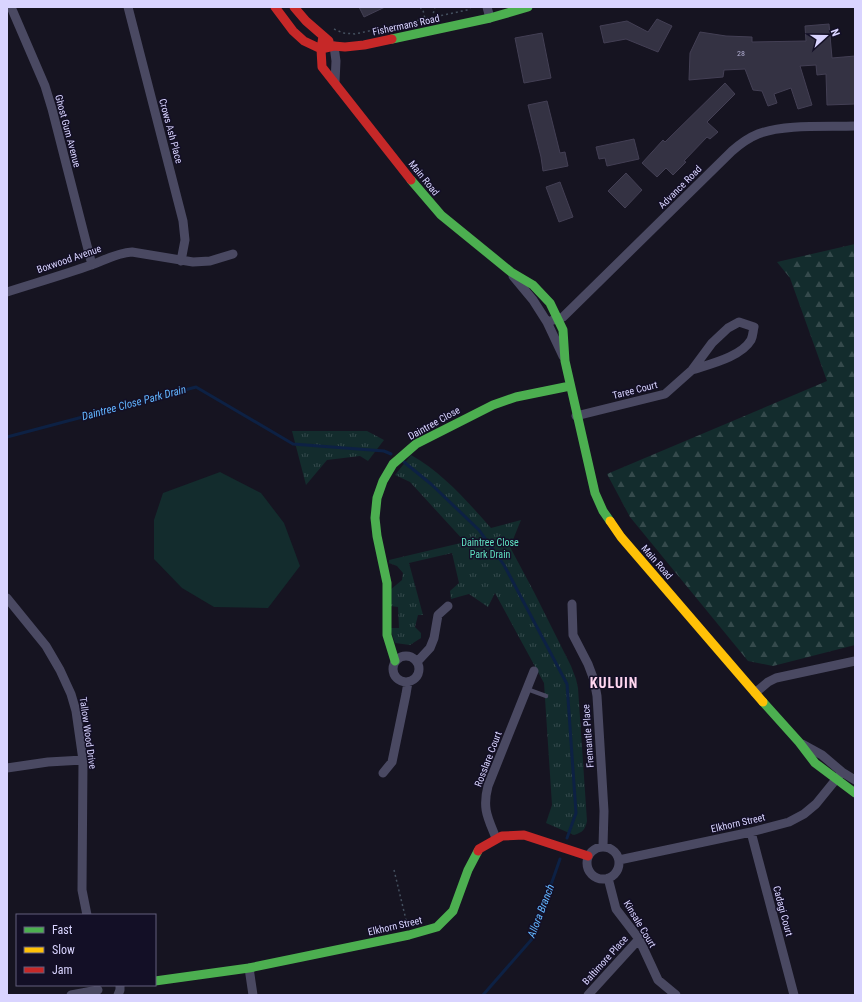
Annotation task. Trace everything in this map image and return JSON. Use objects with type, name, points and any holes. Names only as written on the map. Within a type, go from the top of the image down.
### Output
[{"type":"street","name":"Ghost Gum Avenue","points":[[11,7],[45,86],[92,265]]},
{"type":"street","name":"Crows Ash Place","points":[[128,7],[183,221],[184,240],[181,261]]},
{"type":"street","points":[[275,7],[293,31],[304,41],[321,49],[334,46]]},
{"type":"street","points":[[294,7],[306,21],[334,46],[336,61],[335,82]]},
{"type":"street","points":[[487,7],[490,18]]},
{"type":"street","name":"Fishermans Road","points":[[334,46],[345,47],[364,45],[490,18],[528,7]]},
{"type":"street","name":"Main Road","points":[[324,36],[321,49],[322,67],[419,190],[441,215],[511,272],[533,284],[550,303],[563,330],[565,361],[576,416],[595,493],[602,511],[621,537],[755,693],[800,742],[815,763],[855,793]]},
{"type":"street","name":"Advance Road","points":[[547,322],[563,317],[726,156],[745,140],[770,130],[784,128],[855,126]]},
{"type":"street","name":"Boxwood Avenue","points":[[7,292],[92,265],[115,254],[132,252],[181,261]]},
{"type":"street","points":[[181,261],[202,262],[233,254]]},
{"type":"street","name":"Main Road","points":[[511,272],[533,300],[547,322],[565,361]]},
{"type":"street","name":"Taree Court","points":[[576,416],[665,394],[692,370],[712,342],[728,328],[739,322],[754,327],[751,340],[739,351],[721,361],[692,370]]},
{"type":"street","name":"Daintree Close","points":[[395,661],[387,636],[386,583],[375,518],[377,498],[381,486],[393,464],[416,444],[493,405],[516,397],[570,386]]},
{"type":"street","name":"Tallow Wood Drive","points":[[8,602],[46,646],[72,694],[83,760],[82,890],[87,914]]},
{"type":"street","name":"Fremantle Place","points":[[572,604],[573,635],[588,664],[594,680],[597,696],[604,811],[603,846]]},
{"type":"street","points":[[417,662],[430,648],[434,638],[438,615],[448,606]]},
{"type":"street","points":[[402,656],[411,657],[419,666],[418,675],[412,681],[408,682],[400,680],[394,674],[393,669],[395,661],[402,656]]},
{"type":"street","points":[[755,693],[768,682],[776,678],[855,661]]},
{"type":"street","name":"Rosslare Court","points":[[496,838],[485,807],[488,786],[534,671]]},
{"type":"street","points":[[383,773],[392,762],[408,682]]},
{"type":"street","name":"Main Road","points":[[800,742],[822,755],[842,772],[855,780]]},
{"type":"street","points":[[7,768],[48,762],[83,760]]},
{"type":"street","name":"Elkhorn Street","points":[[618,860],[751,832],[789,822],[804,814],[816,804],[842,772]]},
{"type":"street","name":"Cadagi Court","points":[[751,832],[794,995]]},
{"type":"street","name":"Elkhorn Street","points":[[156,981],[249,968],[409,935],[437,927],[453,911],[468,870],[479,849],[496,838],[502,836],[524,835],[588,856]]},
{"type":"street","points":[[603,846],[613,850],[618,856],[616,871],[608,878],[604,879],[596,877],[590,872],[587,864],[588,856],[595,848],[603,846]]},
{"type":"street","name":"Kinsale Court","points":[[608,878],[616,909],[639,939],[658,980],[676,995]]},
{"type":"street","name":"Baltimore Place","points":[[588,995],[639,939]]},
{"type":"street","points":[[249,968],[253,995]]},
{"type":"street","points":[[72,995],[99,990]]},
{"type":"lane","points":[[527,689],[546,696]]},
{"type":"path","points":[[420,7],[423,10],[425,19]]},
{"type":"path","points":[[432,18],[435,7]]},
{"type":"path","points":[[332,29],[343,33],[355,34],[467,10],[471,7]]},
{"type":"path","points":[[394,870],[407,926]]},
{"type":"green space","points":[[855,244],[855,645],[773,666],[748,661],[630,517],[607,474],[827,381],[790,278],[777,262]]},
{"type":"green space","points":[[292,431],[367,431],[384,440],[368,461],[360,456],[327,460],[306,485]]},
{"type":"green space","name":"Daintree Close Park Drain","points":[[411,455],[434,470],[444,479],[464,498],[491,528],[521,520],[510,547],[571,666],[578,688],[587,821],[584,829],[580,833],[574,835],[546,823],[552,805],[544,683],[495,593],[488,607],[469,594],[451,599],[450,591],[459,583],[452,553],[409,563],[423,615],[418,615],[415,627],[421,633],[421,638],[410,645],[395,643],[390,628],[399,628],[398,607],[390,606],[390,590],[402,580],[403,573],[397,566],[389,563],[389,560],[465,542],[410,482],[395,475]]},
{"type":"green space","points":[[220,472],[261,493],[284,523],[300,566],[268,608],[214,607],[182,588],[154,559],[154,520],[163,493]]},
{"type":"building","points":[[359,7],[385,7],[364,17]]},
{"type":"building","points":[[657,19],[672,26],[658,52],[626,39],[604,43],[600,26],[627,21],[648,32]]},
{"type":"building","points":[[829,24],[832,58],[855,56],[855,104],[827,105],[826,74],[817,75],[816,65],[800,66],[812,105],[798,109],[791,88],[774,94],[777,103],[768,106],[762,91],[753,90],[745,69],[724,70],[723,77],[689,80],[690,53],[700,32],[726,36],[752,37],[752,42],[806,41],[805,26]]},
{"type":"building","points":[[542,33],[551,78],[524,83],[515,38]]},
{"type":"building","points":[[725,83],[735,94],[707,122],[718,132],[710,139],[707,137],[673,175],[666,168],[657,177],[642,163],[663,140],[665,142]]},
{"type":"building","points":[[547,101],[560,153],[565,152],[568,166],[543,171],[528,105]]},
{"type":"building","points":[[634,139],[639,159],[607,166],[605,158],[599,159],[596,147]]},
{"type":"building","points":[[626,173],[642,190],[625,208],[608,191]]},
{"type":"building","points":[[560,182],[573,217],[559,222],[546,187]]},
{"type":"waterway","name":"Daintree Close Park Drain","points":[[7,437],[196,387],[293,444],[384,451],[391,454]]},
{"type":"waterway","name":"Daintree Close Park Drain","points":[[404,462],[431,484],[479,530],[504,565],[567,684],[576,813],[567,838]]},
{"type":"waterway","name":"Allora Branch","points":[[483,995],[532,939],[560,859]]},
{"type":"traffic: fast","points":[[392,39],[490,18],[528,7]]},
{"type":"traffic: fast","points":[[411,180],[441,215],[511,272],[533,285],[550,303],[563,330],[565,361],[595,493],[603,511],[610,521]]},
{"type":"traffic: fast","points":[[395,661],[387,635],[387,583],[377,536],[375,518],[377,498],[383,481],[393,464],[416,444],[493,405],[516,397],[570,386]]},
{"type":"traffic: fast","points":[[763,702],[799,742],[815,763],[855,793]]},
{"type":"traffic: fast","points":[[156,981],[249,968],[409,935],[437,927],[453,911],[468,870],[478,851]]},
{"type":"traffic: slow","points":[[610,521],[621,537],[763,702]]},
{"type":"traffic: jam","points":[[275,7],[293,31],[304,41],[321,49],[334,46],[345,47],[364,45],[392,39]]},
{"type":"traffic: jam","points":[[294,7],[306,21],[329,41]]},
{"type":"traffic: jam","points":[[323,36],[321,49],[322,67],[411,180]]},
{"type":"traffic: jam","points":[[478,851],[502,836],[524,835],[588,856]]},
{"type":"district","name":"KULUIN","points":[[614,683]]}]
